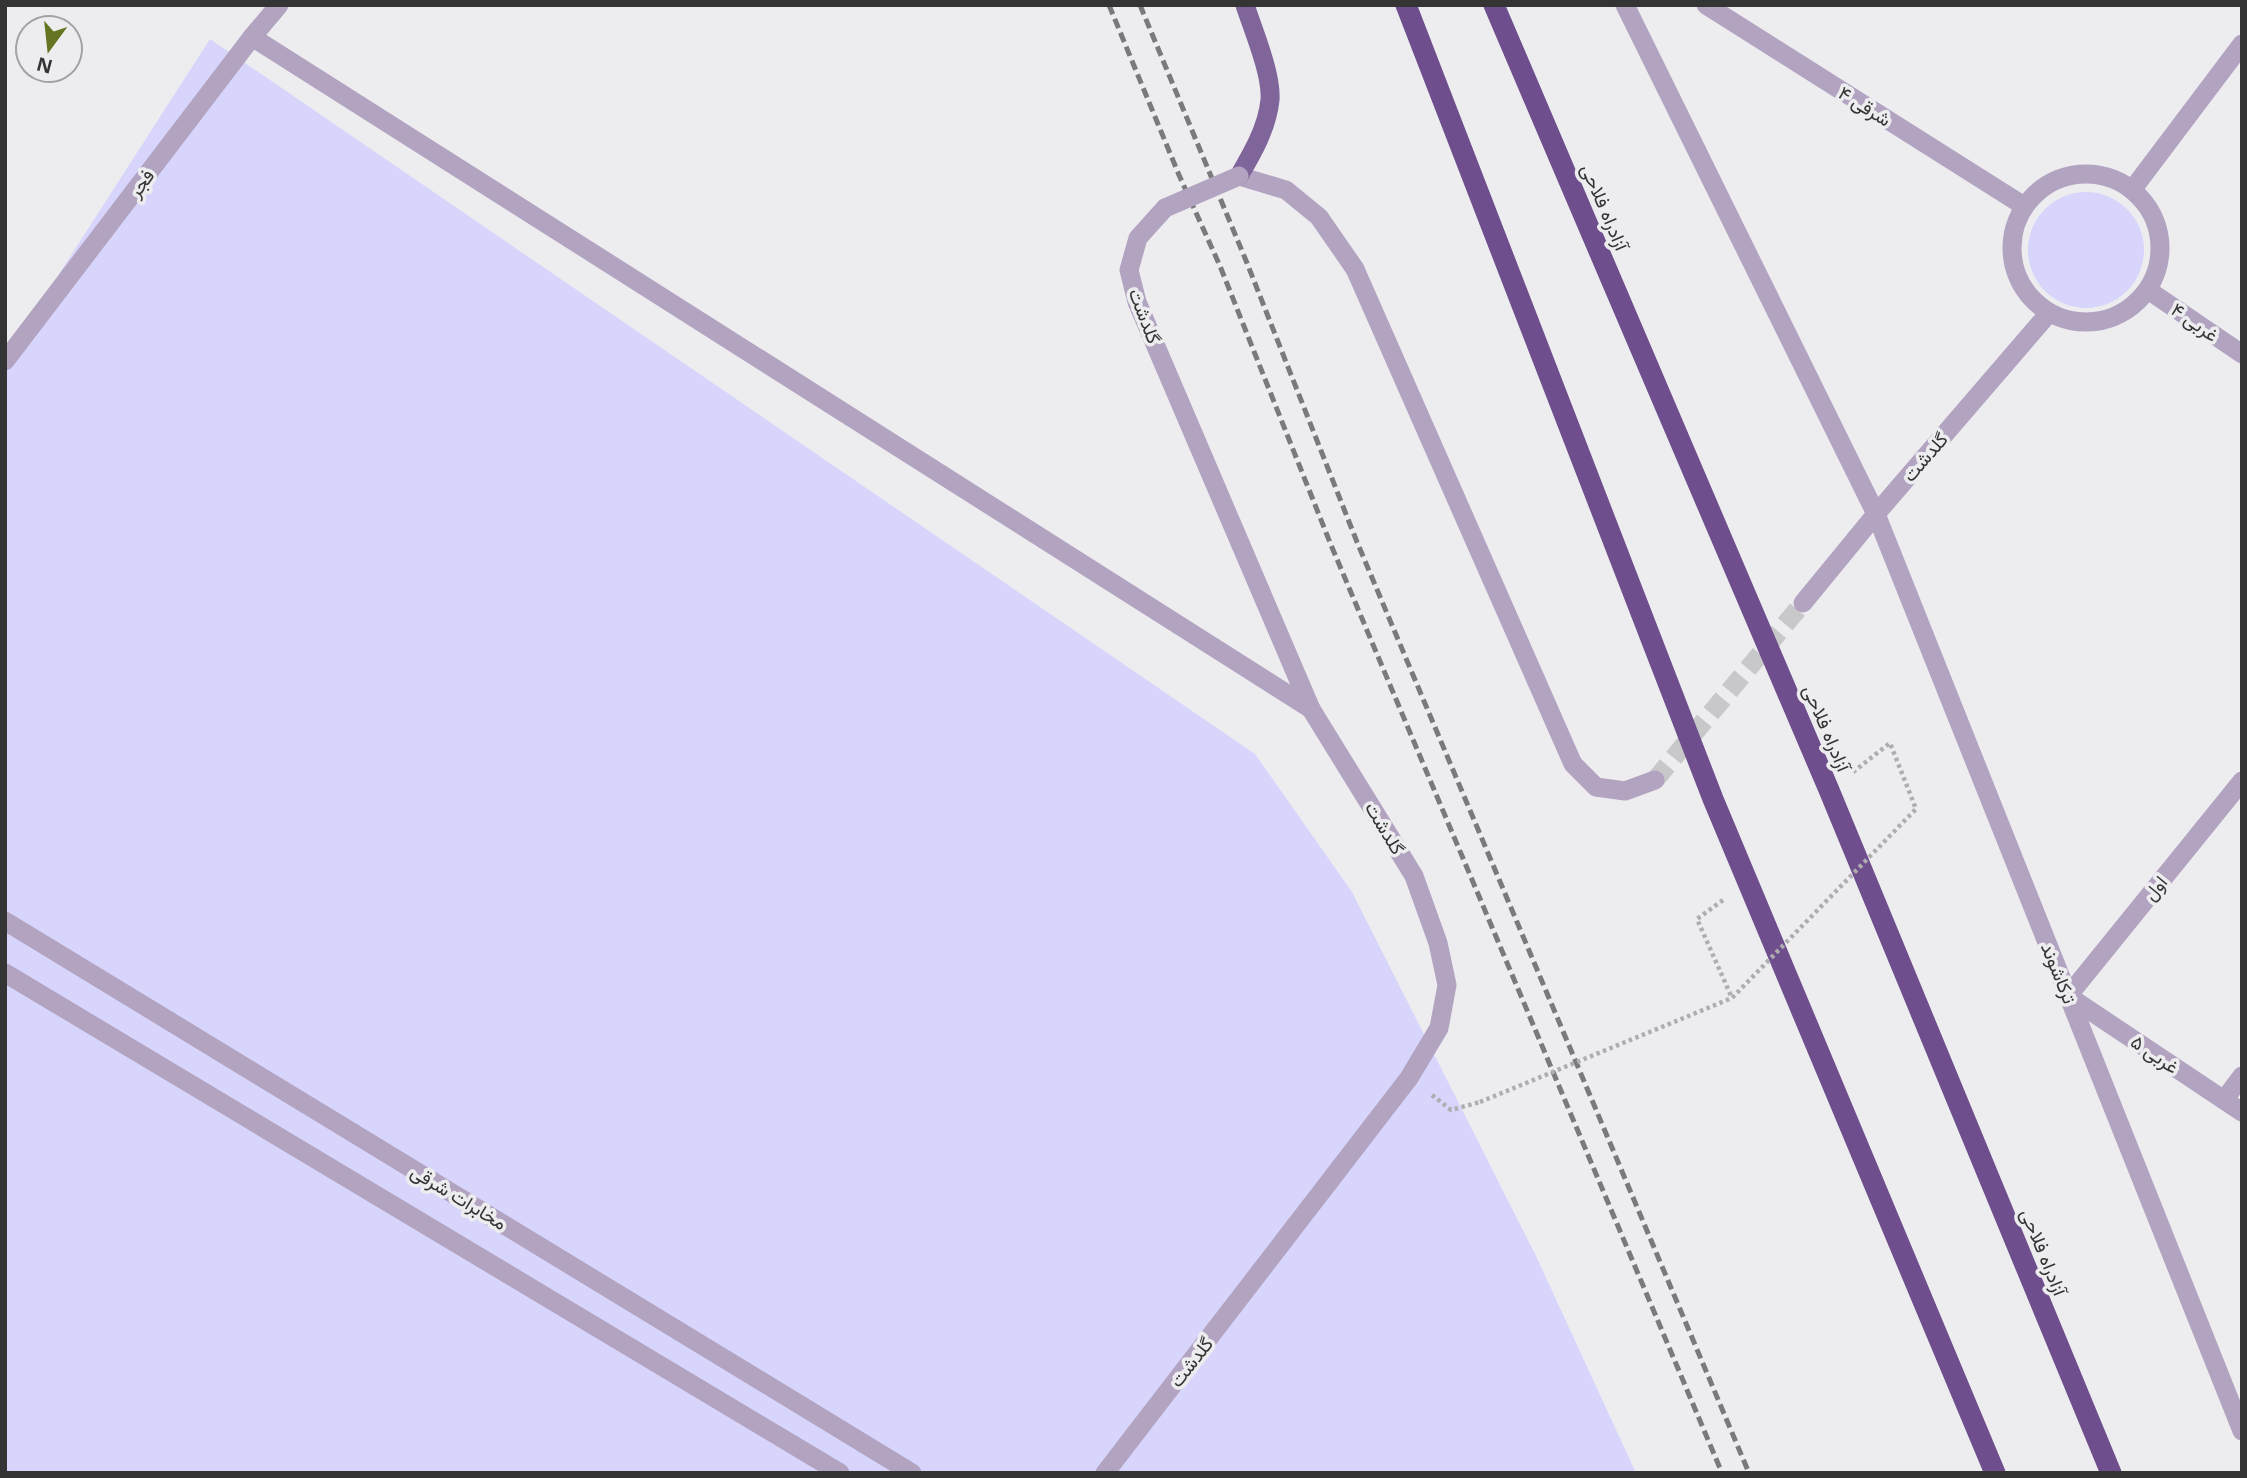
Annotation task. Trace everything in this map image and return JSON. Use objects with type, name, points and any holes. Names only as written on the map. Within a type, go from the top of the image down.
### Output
[{"type":"highway","points":[[1406,5],[1713,799],[1995,1473]]},
{"type":"highway","name":"آزادراه فلاحی","points":[[1494,5],[1829,790],[2111,1473]]},
{"type":"main road","points":[[1239,176],[1259,141],[1270,99],[1262,55],[1245,5]]},
{"type":"street","name":"فجر","points":[[5,362],[279,5]]},
{"type":"street","name":"ترکاشوند","points":[[1625,5],[1876,514],[2242,1431]]},
{"type":"street","name":"۴ شرقی","points":[[1706,5],[2024,206]]},
{"type":"street","points":[[252,37],[1311,709]]},
{"type":"street","points":[[2132,190],[2242,44]]},
{"type":"street","points":[[2095,174],[2115,180],[2132,190],[2148,206],[2158,226],[2161,248],[2158,270],[2148,290],[2133,307],[2114,318],[2092,323],[2070,321],[2049,313],[2033,301],[2021,284],[2011,245],[2015,225],[2024,206],[2038,191],[2056,180],[2075,175],[2095,174]]},
{"type":"street","points":[[1239,176],[1286,190],[1319,217],[1355,269],[1573,764],[1597,787],[1625,791],[1655,780]]},
{"type":"street","name":"گلدشت","points":[[1105,1473],[1409,1078],[1439,1027],[1447,985],[1438,943],[1414,876],[1311,709],[1137,302],[1129,270],[1138,237],[1165,208],[1239,176]]},
{"type":"street","name":"۴ غربی","points":[[2148,290],[2242,354]]},
{"type":"street","name":"گلدشت","points":[[1803,603],[2049,313]]},
{"type":"street","name":"اول","points":[[2068,996],[2242,781]]},
{"type":"street","name":"مخابرات شرقی","points":[[5,921],[912,1473]]},
{"type":"street","points":[[5,973],[840,1473]]},
{"type":"street","name":"۵ غربی","points":[[2068,996],[2242,1112]]},
{"type":"street","points":[[2224,1100],[2242,1076]]},
{"type":"path","points":[[1451,1110],[1480,1102],[1732,998],[1916,809],[1890,743],[1829,790]]},
{"type":"path","points":[[1697,919],[1732,998]]},
{"type":"shaded area","points":[[210,39],[1255,754],[1352,892],[1536,1256],[1636,1473],[5,1473],[5,358]]},
{"type":"shaded area","points":[[2086,192],[2108,197],[2127,209],[2139,228],[2144,250],[2139,272],[2127,291],[2108,303],[2086,308],[2064,303],[2045,291],[2033,272],[2028,250],[2033,228],[2045,209],[2064,197]]},
{"type":"tunnel","points":[[1655,780],[1803,603]]},
{"type":"railway","points":[[1109,5],[1179,175],[1220,266],[1331,545],[1722,1473]]},
{"type":"railway","points":[[1140,5],[1247,263],[1357,542],[1749,1473]]}]
